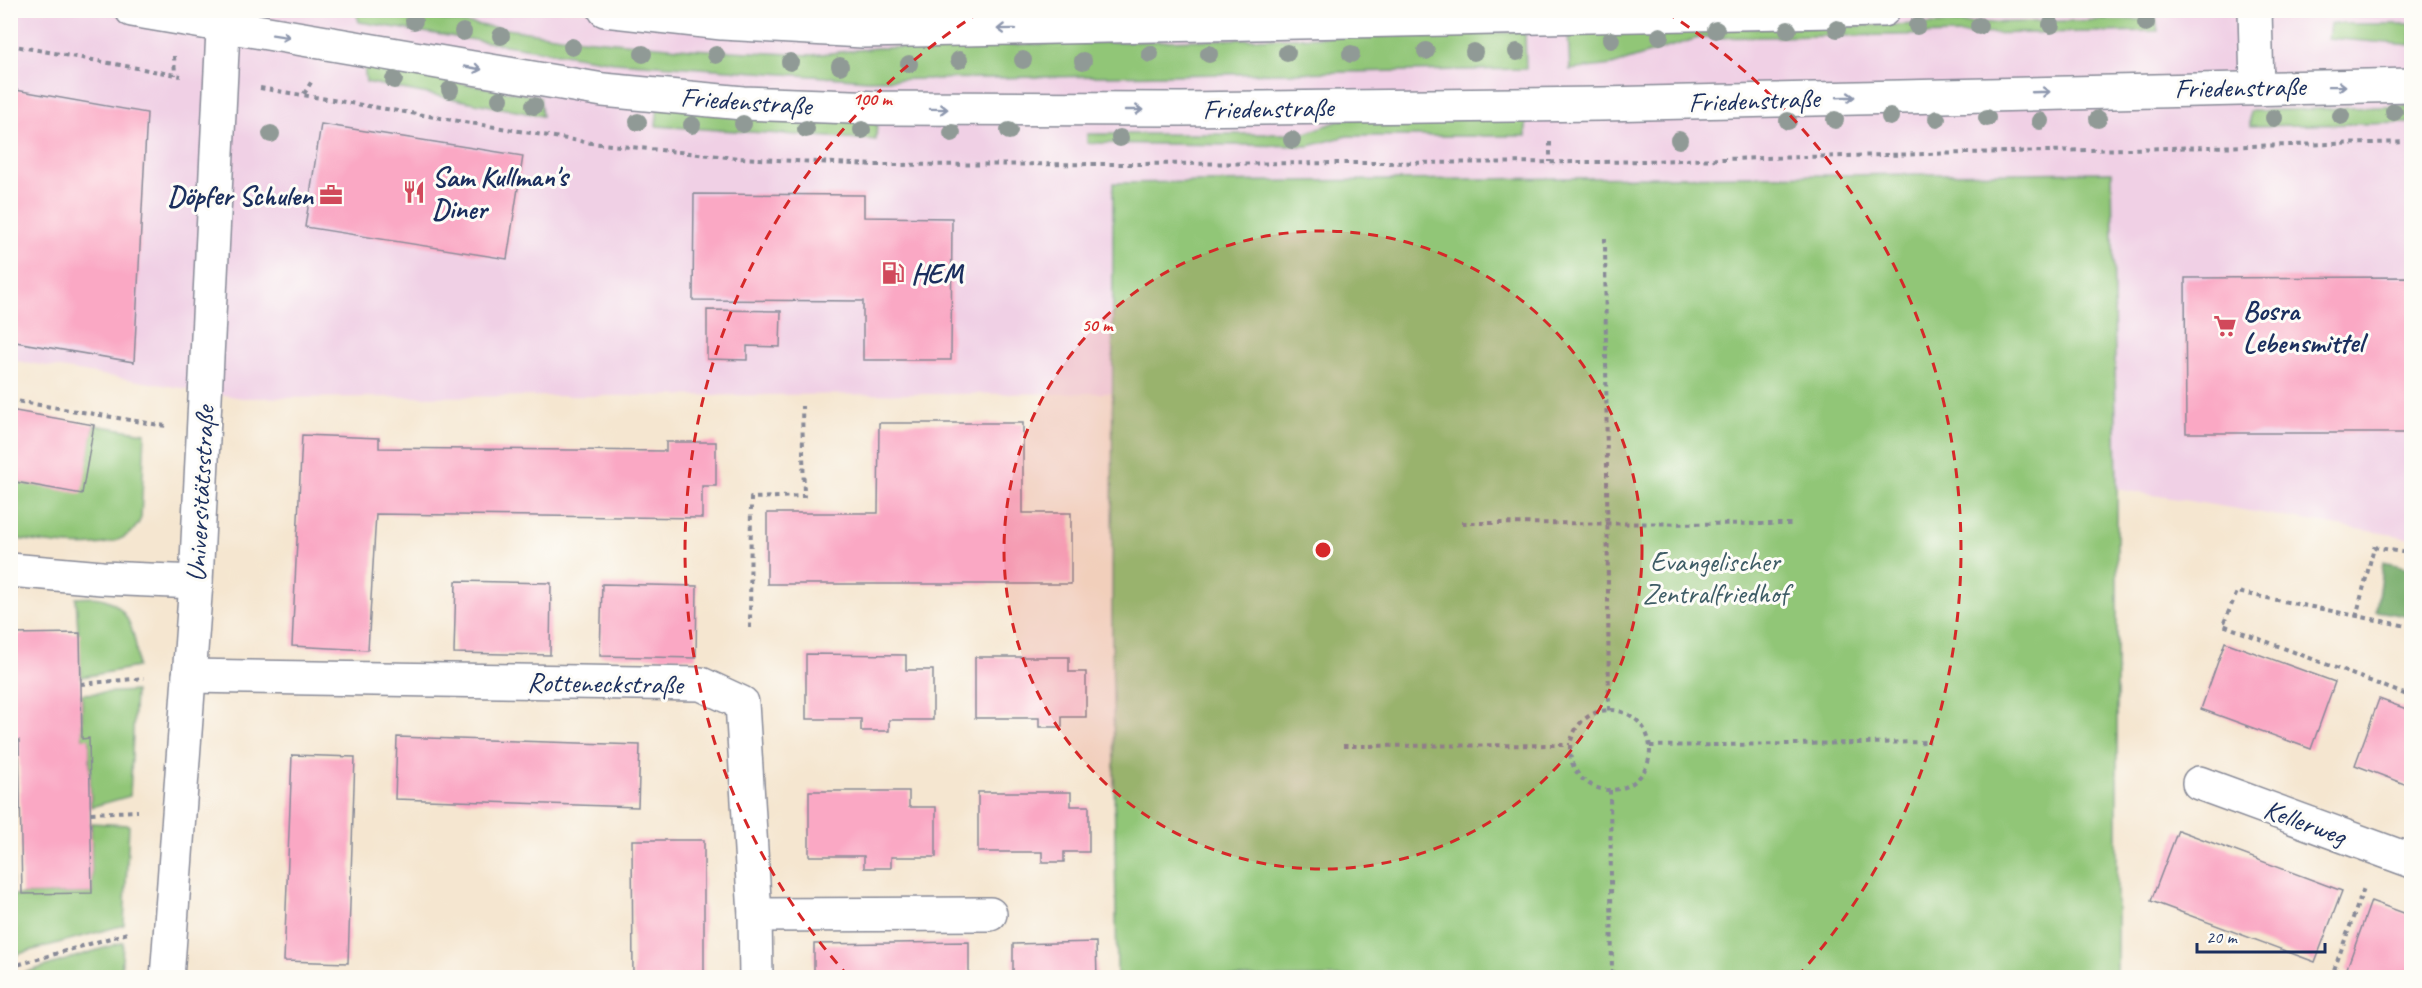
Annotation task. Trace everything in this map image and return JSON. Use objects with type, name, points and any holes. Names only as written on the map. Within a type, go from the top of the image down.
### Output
[{"type":"main road","name":"Friedenstraße","points":[[132,10],[224,18],[603,90],[743,103],[880,108],[1181,109],[1602,104],[2412,85]]},
{"type":"main road","points":[[605,10],[722,24],[863,31],[1883,10]]},
{"type":"main road","points":[[2255,10],[2257,87]]},
{"type":"main road","name":"Universitätsstraße","points":[[167,978],[196,582],[224,18]]},
{"type":"main road","points":[[10,570],[102,578],[196,582]]},
{"type":"main road","name":"Rotteneckstraße","points":[[189,676],[701,684],[742,703],[755,915],[756,978]]},
{"type":"main road","name":"Kellerweg","points":[[2199,783],[2412,861]]},
{"type":"main road","points":[[755,915],[990,914]]},
{"type":"path","points":[[1199,156],[1199,164]]},
{"type":"path","points":[[1605,238],[1609,711]]},
{"type":"path","points":[[10,400],[156,426],[202,430]]},
{"type":"path","points":[[750,628],[751,498],[804,496],[802,406]]},
{"type":"path","points":[[1462,523],[1794,524]]},
{"type":"path","points":[[2356,617],[2374,548],[2412,554]]},
{"type":"path","points":[[2412,627],[2236,592],[2223,626],[2412,697]]},
{"type":"path","points":[[81,684],[144,678]]},
{"type":"path","points":[[1609,711],[1632,717],[1640,725],[1650,746],[1649,759],[1644,772],[1635,782],[1623,788],[1610,790],[1597,788],[1584,782],[1570,759],[1573,734],[1588,717],[1609,711]]},
{"type":"path","points":[[1650,746],[1930,742]]},
{"type":"path","points":[[1343,746],[1570,745]]},
{"type":"path","points":[[1610,790],[1612,978]]},
{"type":"path","points":[[90,813],[138,811]]},
{"type":"path","points":[[2331,978],[2378,848]]},
{"type":"path","points":[[10,967],[129,933],[169,933]]},
{"type":"shaded area","points":[[10,11],[2411,11],[2411,538],[2117,489],[2112,172],[1113,183],[1113,393],[242,398],[11,360]]},
{"type":"green space","points":[[356,11],[382,11],[561,37],[690,49],[812,55],[876,48],[1525,32],[1526,69],[868,80],[614,62],[359,22]]},
{"type":"green space","points":[[2156,19],[2158,31],[1698,38],[1612,65],[1570,70],[1568,32]]},
{"type":"green space","points":[[2330,24],[2411,24],[2411,45],[2328,38]]},
{"type":"green space","points":[[364,66],[540,97],[542,116],[366,82]]},
{"type":"green space","points":[[658,104],[877,122],[876,140],[656,126]]},
{"type":"green space","points":[[2411,106],[2411,123],[2250,126],[2250,111]]},
{"type":"green space","points":[[1526,115],[1526,136],[1347,136],[1309,146],[1087,143],[1087,134],[1303,134],[1344,119]]},
{"type":"green space","name":"Evangelischer Zentralfriedhof","points":[[2112,172],[2117,489],[2117,977],[1117,977],[1112,640],[1113,183]]},
{"type":"green space","points":[[94,425],[145,433],[141,518],[132,531],[119,540],[84,546],[11,538],[11,481],[81,493]]},
{"type":"green space","points":[[2383,562],[2411,568],[2411,617],[2376,611]]},
{"type":"green space","points":[[76,598],[100,598],[119,607],[134,636],[137,667],[81,677]]},
{"type":"green space","points":[[135,691],[130,796],[91,807],[89,739],[82,739],[82,694]]},
{"type":"green space","points":[[10,764],[12,895],[92,893],[91,823],[129,825],[124,925],[11,956]]},
{"type":"green space","points":[[123,942],[121,977],[11,977]]},
{"type":"building","points":[[10,89],[147,113],[134,362],[10,341]]},
{"type":"building","name":"Sam Kullman's Diner","points":[[321,124],[523,156],[507,259],[305,227]]},
{"type":"building","points":[[694,194],[864,195],[864,217],[952,218],[951,360],[863,360],[863,301],[693,300]]},
{"type":"building","points":[[2412,277],[2412,433],[2186,433],[2185,278]]},
{"type":"building","points":[[707,310],[781,311],[780,347],[747,346],[747,360],[707,359]]},
{"type":"building","points":[[10,410],[94,425],[82,494],[10,481]]},
{"type":"building","points":[[879,423],[1023,423],[1023,513],[1071,513],[1071,584],[767,584],[767,513],[878,513]]},
{"type":"building","points":[[302,435],[379,438],[379,448],[666,451],[666,442],[716,442],[716,486],[702,486],[702,518],[376,514],[368,650],[292,646]]},
{"type":"building","points":[[456,581],[551,583],[550,655],[454,653]]},
{"type":"building","points":[[602,584],[697,586],[696,658],[600,656]]},
{"type":"building","points":[[80,633],[82,739],[89,738],[92,893],[22,894],[19,740],[10,740],[10,634]]},
{"type":"building","points":[[2225,642],[2335,682],[2311,749],[2201,709]]},
{"type":"building","points":[[806,654],[906,655],[906,670],[933,670],[933,720],[889,720],[889,731],[861,731],[861,719],[806,719]]},
{"type":"building","points":[[975,657],[1069,657],[1069,672],[1086,672],[1086,717],[1062,717],[1062,727],[1039,727],[1039,718],[975,718]]},
{"type":"building","points":[[2379,699],[2412,711],[2412,787],[2355,765]]},
{"type":"building","points":[[397,737],[640,745],[638,807],[395,799]]},
{"type":"building","points":[[292,755],[355,757],[348,963],[284,961]]},
{"type":"building","points":[[809,791],[909,791],[909,807],[936,807],[936,857],[891,857],[891,868],[864,868],[864,856],[809,856]]},
{"type":"building","points":[[978,792],[1071,792],[1071,806],[1089,806],[1089,852],[1064,852],[1064,862],[1042,862],[1042,852],[978,852]]},
{"type":"building","points":[[2178,830],[2342,891],[2315,962],[2151,901]]},
{"type":"building","points":[[632,840],[704,840],[704,978],[633,978]]},
{"type":"building","points":[[2371,901],[2412,916],[2412,978],[2362,978],[2346,971]]},
{"type":"building","points":[[969,942],[969,978],[814,978],[814,944]]},
{"type":"building","points":[[1096,942],[1097,978],[1013,978],[1013,944]]},
{"type":"place","name":"Sam Kullman's Diner","points":[[414,192]]},
{"type":"place","name":"Döpfer Schulen","points":[[331,195]]},
{"type":"place","name":"HEM","points":[[893,273]]},
{"type":"place","name":"Bosra Lebensmittel","points":[[2225,326]]}]
